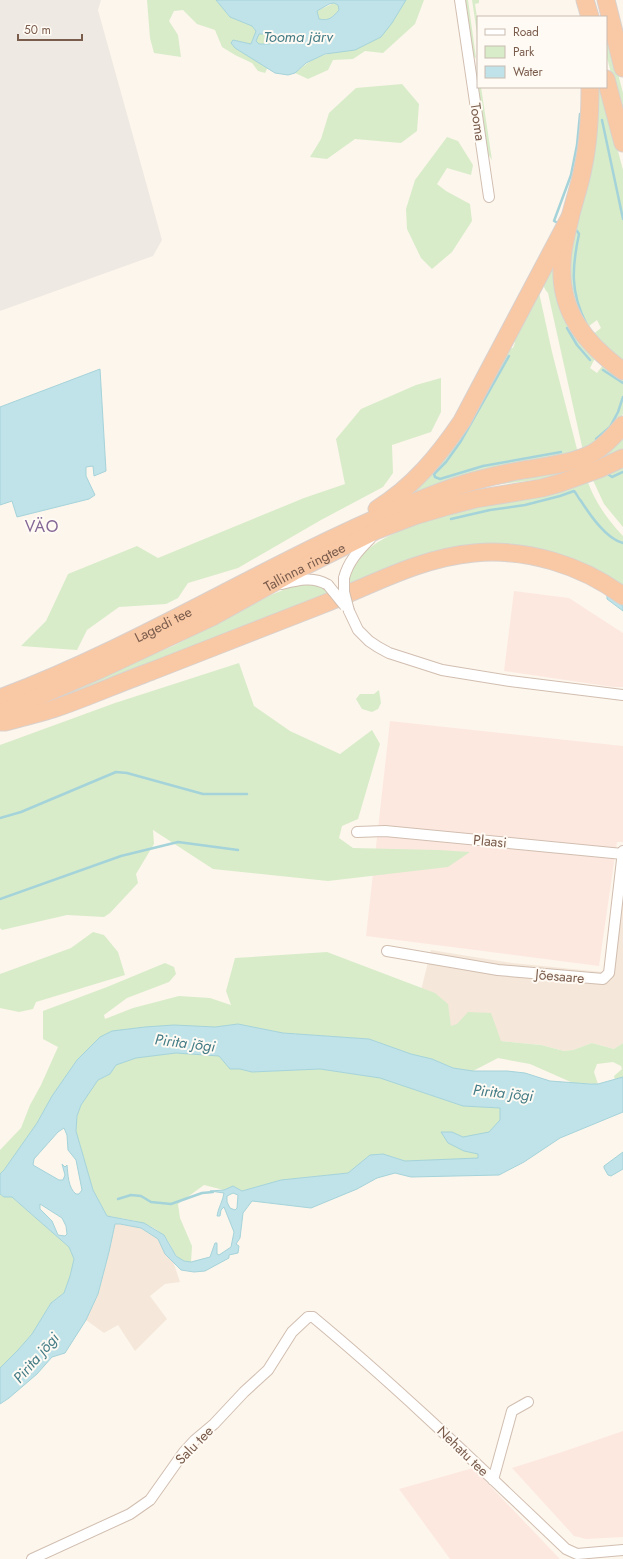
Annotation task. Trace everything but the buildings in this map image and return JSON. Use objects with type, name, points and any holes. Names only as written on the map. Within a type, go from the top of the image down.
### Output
[{"type":"highway","points":[[584,0],[584,16]]},
{"type":"highway","points":[[584,0],[590,16]]},
{"type":"highway","points":[[606,0],[623,68]]},
{"type":"highway","points":[[612,26],[623,53]]},
{"type":"highway","points":[[607,83],[623,143]]},
{"type":"highway","points":[[590,88],[590,122],[588,144],[579,189],[570,217],[562,262],[562,279],[571,313],[580,331],[604,357],[623,371]]},
{"type":"highway","points":[[323,543],[393,500],[421,474],[443,448],[462,421],[484,381],[570,217]]},
{"type":"highway","name":"Tallinna ringtee","points":[[323,543],[381,516],[445,490],[491,477],[566,462],[585,456],[604,445],[623,425]]},
{"type":"highway","name":"Tallinna ringtee","points":[[0,713],[127,657],[212,617],[293,572],[377,530],[414,516],[448,506],[542,488],[560,483],[599,469],[623,458]]},
{"type":"highway","name":"Lagedi tee","points":[[0,698],[115,649],[323,543]]},
{"type":"highway","points":[[0,722],[53,709],[319,606],[397,573],[426,562],[450,556],[500,552],[522,554],[545,559],[581,571],[623,596]]},
{"type":"street","name":"Tooma","points":[[460,0],[489,197]]},
{"type":"street","points":[[349,611],[344,592],[344,578],[346,569],[361,547],[377,530]]},
{"type":"street","points":[[263,590],[303,579],[322,581],[338,595],[349,611],[358,630],[369,641],[389,653],[436,668],[480,677],[623,695]]},
{"type":"street","name":"Plaasi","points":[[357,832],[385,831],[623,857]]},
{"type":"street","name":"Jõesaare","points":[[387,951],[498,970],[603,979],[609,973],[623,857]]},
{"type":"street","name":"Salu tee","points":[[32,1559],[130,1514],[150,1500],[184,1452],[268,1370],[292,1332],[303,1320],[308,1317],[313,1317]]},
{"type":"street","name":"Nehatu tee","points":[[313,1317],[362,1357],[566,1549],[578,1554],[623,1550]]},
{"type":"street","points":[[493,1480],[512,1411],[528,1402]]},
{"type":"shaded area","points":[[0,0],[101,0],[98,10],[162,240],[153,256],[0,311]]},
{"type":"shaded area","points":[[514,591],[569,598],[623,633],[623,687],[613,687],[504,671]]},
{"type":"shaded area","points":[[390,721],[623,746],[623,842],[617,842],[599,966],[366,936]]},
{"type":"shaded area","points":[[623,890],[623,1043],[614,1049],[592,1043],[573,1050],[564,1051],[541,1045],[501,1041],[413,1023],[431,950],[512,963],[613,973]]},
{"type":"shaded area","points":[[114,1224],[141,1228],[158,1239],[165,1254],[173,1261],[180,1282],[165,1284],[150,1296],[167,1319],[135,1351],[118,1325],[104,1333],[86,1320],[98,1294],[109,1252]]},
{"type":"shaded area","points":[[623,1431],[623,1537],[586,1539],[574,1536],[512,1468],[562,1452]]},
{"type":"shaded area","points":[[473,1468],[560,1559],[450,1559],[399,1489]]},
{"type":"green space","points":[[147,0],[216,0],[230,17],[252,26],[256,31],[251,44],[233,40],[235,48],[268,67],[265,73],[258,71],[252,63],[222,47],[215,30],[197,24],[183,10],[174,11],[169,21],[178,35],[181,57],[154,53],[150,38]]},
{"type":"green space","points":[[381,0],[424,0],[415,24],[383,53],[365,51],[353,59],[333,60],[328,70],[308,79],[295,73],[316,58],[337,52],[355,50]]},
{"type":"green space","points":[[465,0],[468,0],[476,58],[473,56]]},
{"type":"green space","points":[[472,0],[479,0],[479,3],[475,4],[477,33]]},
{"type":"green space","points":[[334,3],[338,5],[339,10],[337,13],[325,20],[319,19],[317,11]]},
{"type":"green space","points":[[259,34],[269,34],[272,39],[270,44],[259,44],[256,41]]},
{"type":"green space","points":[[607,38],[609,39],[623,93],[623,119],[607,58]]},
{"type":"green space","points":[[402,84],[419,104],[417,131],[401,143],[355,139],[327,159],[310,157],[321,139],[329,113],[356,88]]},
{"type":"green space","points":[[478,88],[481,88],[492,160],[487,152]]},
{"type":"green space","points":[[597,88],[600,88],[623,170],[623,364],[592,335],[601,328],[597,320],[589,326],[586,326],[579,317],[570,290],[569,270],[571,250],[591,171],[596,136]]},
{"type":"green space","points":[[447,137],[458,141],[473,165],[471,175],[447,168],[437,184],[446,191],[470,204],[472,221],[452,252],[432,269],[421,258],[407,229],[406,209],[415,180]]},
{"type":"green space","points":[[556,254],[595,358],[590,368],[597,373],[603,365],[623,376],[623,414],[615,427],[583,451],[548,293],[543,284],[545,274]]},
{"type":"green space","points":[[538,288],[552,352],[578,453],[404,500],[508,349],[513,348],[515,343],[513,340]]},
{"type":"green space","points":[[441,378],[441,412],[431,432],[392,445],[393,473],[383,487],[321,520],[238,568],[188,583],[178,598],[166,604],[119,607],[87,630],[77,650],[21,646],[46,621],[68,574],[137,546],[158,558],[304,498],[345,484],[336,439],[361,409],[416,385]]},
{"type":"green space","points":[[623,436],[623,450],[587,467],[543,479],[493,485]]},
{"type":"green space","points":[[623,465],[623,527],[604,504],[592,478]]},
{"type":"green space","points":[[587,480],[602,510],[623,536],[623,590],[517,548],[348,587],[352,568],[365,552],[385,538],[408,527],[460,511]]},
{"type":"green space","points":[[313,583],[328,590],[331,595],[161,664],[41,705],[113,671],[173,646],[271,595],[295,585]]},
{"type":"green space","points":[[239,663],[254,706],[290,731],[340,754],[372,730],[380,744],[358,819],[342,826],[339,838],[353,848],[470,852],[448,867],[328,881],[213,869],[153,830],[154,844],[136,874],[138,883],[110,913],[104,917],[67,915],[2,930],[0,928],[0,745],[115,703]]},
{"type":"green space","points":[[379,690],[381,703],[378,709],[372,712],[362,709],[356,699],[360,694],[374,694]]},
{"type":"green space","points":[[93,932],[104,935],[118,952],[125,975],[36,1002],[33,1009],[19,1012],[0,1008],[0,974],[71,948]]},
{"type":"green space","points":[[327,952],[435,993],[448,1004],[451,1026],[457,1024],[468,1012],[491,1013],[501,1041],[541,1045],[564,1051],[573,1050],[592,1043],[614,1049],[623,1043],[623,1077],[615,1080],[614,1076],[622,1069],[621,1066],[613,1062],[597,1064],[594,1072],[598,1084],[573,1083],[530,1064],[498,1058],[473,1071],[453,1068],[432,1059],[411,1054],[369,1039],[283,1033],[238,1024],[215,1027],[77,1060],[52,1096],[37,1123],[0,1174],[0,1150],[21,1128],[30,1105],[41,1085],[58,1047],[43,1039],[43,1011],[165,963],[174,967],[176,974],[169,982],[127,998],[104,1015],[105,1019],[133,1008],[179,996],[210,998],[231,1005],[226,991],[235,958]]},
{"type":"green space","points":[[176,1053],[219,1056],[231,1069],[240,1069],[253,1072],[320,1069],[380,1078],[463,1106],[500,1108],[504,1161],[405,1161],[383,1154],[370,1155],[348,1173],[281,1180],[242,1191],[233,1186],[224,1190],[204,1185],[178,1204],[180,1218],[192,1246],[191,1262],[185,1261],[174,1252],[167,1239],[157,1230],[137,1221],[107,1216],[93,1190],[76,1131],[77,1116],[81,1105],[98,1080],[110,1074],[116,1065],[136,1058]]},
{"type":"green space","points":[[0,1194],[4,1197],[12,1197],[69,1247],[74,1259],[64,1293],[51,1303],[32,1334],[0,1368]]},
{"type":"water","name":"Tooma järv","points":[[216,0],[406,0],[392,23],[381,37],[355,50],[325,54],[306,63],[295,73],[288,75],[275,73],[235,48],[231,43],[233,40],[251,44],[256,31],[252,26],[230,17]],"holes":[[[334,3],[338,5],[339,10],[337,13],[328,19],[319,19],[317,11],[329,4]],[[259,34],[269,34],[272,39],[270,44],[259,44],[256,41]]]},
{"type":"water","points":[[100,369],[106,471],[94,476],[93,466],[86,467],[86,476],[95,495],[89,499],[17,517],[12,501],[0,505],[0,407]]},
{"type":"water","points":[[609,595],[623,606],[623,611],[607,599],[607,596]]},
{"type":"water","name":"Pirita jõgi","points":[[238,1024],[283,1033],[369,1039],[411,1054],[432,1059],[453,1068],[473,1071],[507,1071],[525,1073],[550,1081],[598,1084],[623,1077],[623,1112],[560,1138],[524,1162],[499,1175],[411,1177],[395,1173],[377,1178],[357,1189],[311,1208],[252,1201],[243,1213],[240,1238],[236,1244],[239,1246],[238,1253],[229,1255],[229,1258],[205,1271],[194,1272],[181,1270],[165,1254],[158,1239],[141,1228],[115,1224],[98,1294],[86,1320],[65,1353],[52,1357],[37,1374],[0,1404],[0,1368],[32,1334],[51,1303],[64,1293],[74,1259],[69,1247],[12,1197],[4,1197],[0,1194],[0,1174],[37,1123],[52,1096],[77,1060],[100,1037],[112,1031],[145,1027],[174,1025],[215,1027]],"holes":[[[176,1053],[219,1056],[230,1069],[240,1069],[252,1072],[320,1069],[380,1078],[463,1106],[500,1108],[500,1120],[489,1132],[463,1137],[452,1132],[441,1132],[448,1143],[464,1151],[478,1154],[478,1158],[405,1161],[383,1154],[370,1155],[348,1173],[281,1180],[242,1191],[233,1186],[224,1190],[210,1191],[224,1193],[217,1216],[220,1216],[221,1210],[224,1207],[234,1232],[231,1247],[219,1255],[217,1254],[217,1243],[215,1243],[210,1257],[191,1262],[184,1261],[176,1256],[164,1235],[144,1223],[107,1216],[93,1190],[76,1131],[77,1116],[81,1105],[98,1080],[110,1074],[116,1065],[136,1058]],[[64,1128],[67,1135],[68,1150],[76,1160],[82,1190],[79,1194],[76,1194],[71,1188],[67,1165],[65,1167],[62,1164],[65,1175],[63,1180],[59,1180],[33,1165],[34,1159],[58,1132]],[[233,1193],[238,1195],[237,1208],[235,1210],[230,1208],[227,1202],[227,1196]],[[40,1204],[62,1218],[66,1226],[67,1234],[65,1236],[58,1235],[52,1221],[40,1209]]]},
{"type":"water","points":[[623,1152],[623,1169],[611,1176],[608,1175],[604,1166]]},
{"type":"waterway","points":[[556,222],[554,221],[571,175],[577,145],[580,114]]},
{"type":"waterway","points":[[602,120],[623,219]]},
{"type":"waterway","points":[[577,231],[579,234],[574,268],[575,290],[577,301],[586,323]]},
{"type":"waterway","points":[[567,328],[577,345],[590,360]]},
{"type":"waterway","points":[[509,356],[461,441],[446,462],[434,474],[435,477],[440,479],[483,466],[561,452]]},
{"type":"waterway","points":[[603,370],[623,383]]},
{"type":"waterway","points":[[596,439],[610,427],[618,412],[623,397]]},
{"type":"waterway","points":[[609,475],[612,477],[623,472]]},
{"type":"waterway","points":[[451,519],[490,510],[525,505],[574,491],[599,526],[611,537],[623,543]]},
{"type":"waterway","points":[[0,818],[21,812],[116,772],[127,773],[203,794],[247,794]]},
{"type":"waterway","points":[[0,899],[121,856],[178,842],[238,850]]},
{"type":"waterway","points":[[118,1199],[131,1195],[141,1196],[151,1202],[171,1204],[202,1193],[213,1192]]},
{"type":"district","name":"VÄO","points":[[42,526]]}]
